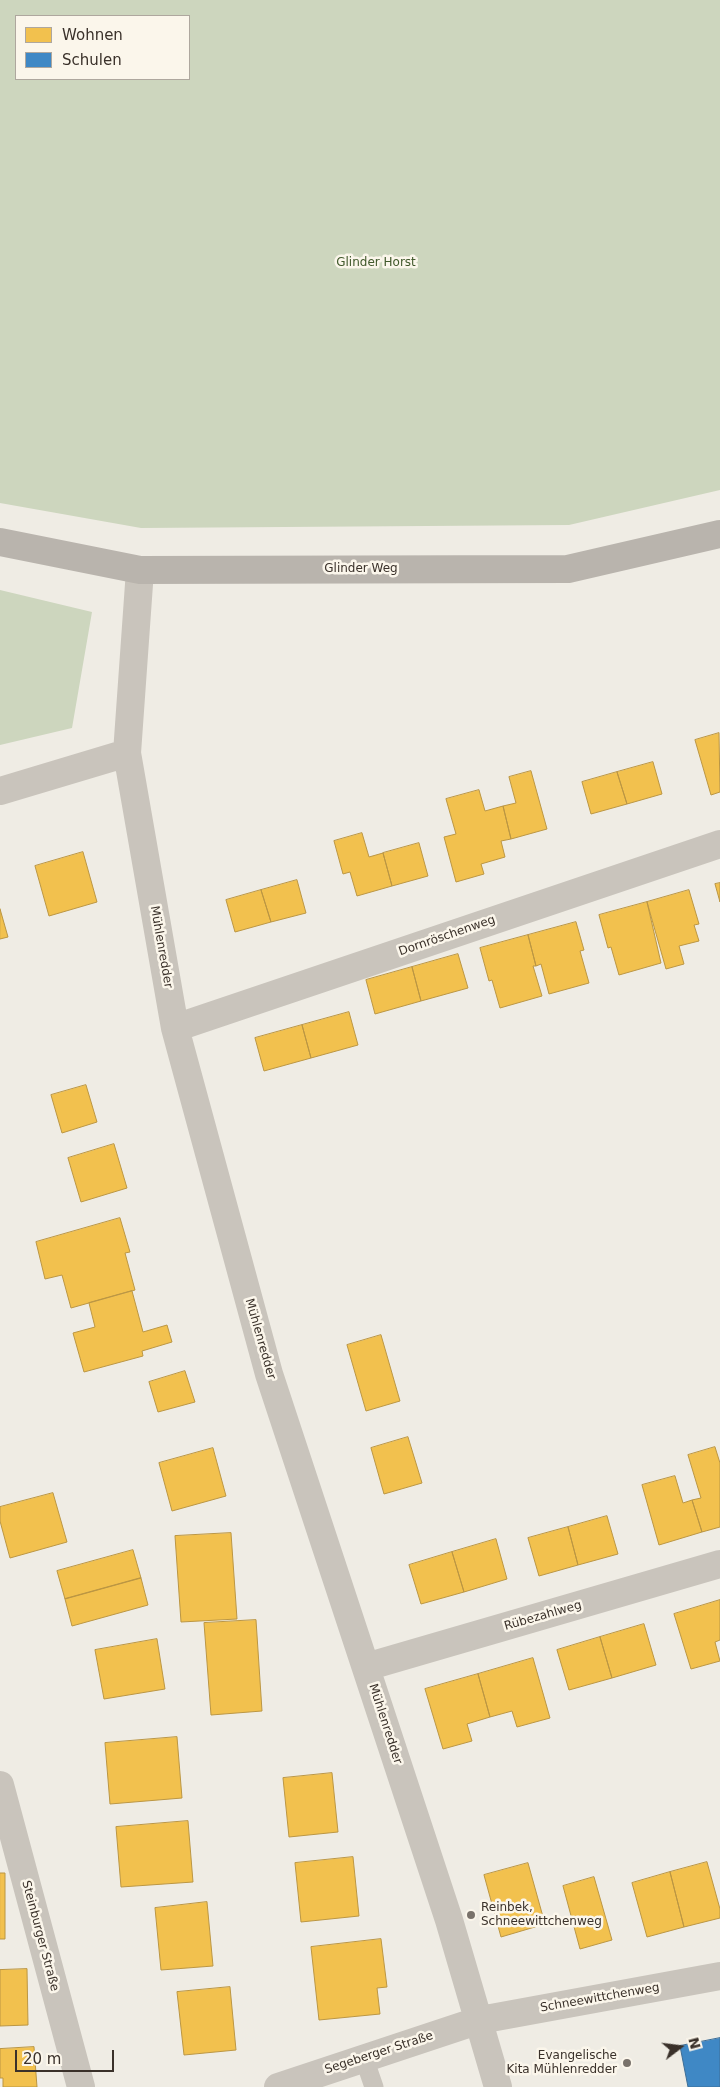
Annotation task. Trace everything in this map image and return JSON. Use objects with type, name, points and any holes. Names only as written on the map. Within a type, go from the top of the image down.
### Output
[{"type":"main road","name":"Glinder Weg","points":[[0,542],[140,570],[568,569],[720,534]]},
{"type":"street","name":"Mühlenredder","points":[[140,570],[127,754],[175,1028],[269,1374],[449,1920],[480,2020],[498,2087]]},
{"type":"street","points":[[0,791],[127,754]]},
{"type":"street","name":"Dornröschenweg","points":[[175,1028],[720,844]]},
{"type":"street","name":"Rübezahlweg","points":[[366,1667],[720,1564]]},
{"type":"street","name":"Steinburger Straße","points":[[0,1785],[81,2087]]},
{"type":"street","name":"Schneewittchenweg","points":[[480,2020],[720,1976]]},
{"type":"street","name":"Segeberger Straße","points":[[278,2087],[480,2020]]},
{"type":"lane","points":[[364,2058],[374,2087]]},
{"type":"green space","name":"Glinder Horst","points":[[0,0],[720,0],[720,490],[569,525],[141,528],[0,503]]},
{"type":"green space","points":[[0,590],[92,612],[72,728],[0,745]]},
{"type":"building: Wohnen","points":[[719,733],[720,792],[711,795],[695,740]]},
{"type":"building: Wohnen","points":[[653,762],[662,794],[627,804],[617,772]]},
{"type":"building: Wohnen","points":[[531,771],[547,829],[511,839],[503,806],[516,803],[509,777]]},
{"type":"building: Wohnen","points":[[617,772],[627,804],[591,814],[582,782]]},
{"type":"building: Wohnen","points":[[479,790],[485,811],[503,806],[511,839],[501,841],[505,857],[481,864],[484,874],[456,882],[444,837],[456,834],[446,799]]},
{"type":"building: Wohnen","points":[[362,833],[369,857],[383,853],[392,886],[357,896],[350,872],[343,874],[334,841]]},
{"type":"building: Wohnen","points":[[419,843],[428,876],[392,886],[383,853]]},
{"type":"building: Wohnen","points":[[83,852],[97,902],[49,916],[35,866]]},
{"type":"building: Wohnen","points":[[297,880],[306,913],[271,922],[261,890]]},
{"type":"building: Wohnen","points":[[720,883],[720,902],[715,884]]},
{"type":"building: Wohnen","points":[[261,890],[271,922],[235,932],[226,900]]},
{"type":"building: Wohnen","points":[[689,890],[699,924],[694,925],[699,941],[679,946],[684,964],[666,969],[647,902]]},
{"type":"building: Wohnen","points":[[647,902],[661,963],[619,975],[611,947],[608,948],[599,915]]},
{"type":"building: Wohnen","points":[[0,909],[8,937],[0,939]]},
{"type":"building: Wohnen","points":[[576,922],[584,950],[580,951],[589,983],[549,994],[541,964],[536,966],[528,935]]},
{"type":"building: Wohnen","points":[[528,935],[536,966],[533,966],[542,996],[500,1008],[492,980],[489,981],[480,948]]},
{"type":"building: Wohnen","points":[[458,954],[468,988],[421,1001],[412,967]]},
{"type":"building: Wohnen","points":[[412,967],[421,1001],[375,1014],[366,980]]},
{"type":"building: Wohnen","points":[[349,1012],[358,1045],[311,1058],[302,1025]]},
{"type":"building: Wohnen","points":[[302,1025],[311,1058],[264,1071],[255,1038]]},
{"type":"building: Wohnen","points":[[86,1085],[97,1122],[62,1133],[51,1095]]},
{"type":"building: Wohnen","points":[[114,1144],[127,1188],[81,1202],[68,1158]]},
{"type":"building: Wohnen","points":[[120,1218],[130,1252],[125,1253],[135,1290],[71,1308],[62,1275],[45,1279],[36,1242]]},
{"type":"building: Wohnen","points":[[132,1291],[143,1332],[167,1325],[172,1342],[142,1351],[143,1356],[84,1372],[73,1333],[95,1327],[89,1303]]},
{"type":"building: Wohnen","points":[[381,1335],[400,1401],[366,1411],[347,1345]]},
{"type":"building: Wohnen","points":[[185,1371],[195,1402],[158,1412],[149,1382]]},
{"type":"building: Wohnen","points":[[408,1437],[422,1483],[384,1494],[371,1448]]},
{"type":"building: Wohnen","points":[[715,1447],[720,1463],[720,1527],[702,1532],[692,1500],[701,1498],[688,1455]]},
{"type":"building: Wohnen","points":[[213,1448],[226,1496],[172,1511],[159,1463]]},
{"type":"building: Wohnen","points":[[675,1476],[683,1503],[692,1500],[702,1532],[659,1545],[642,1485]]},
{"type":"building: Wohnen","points":[[53,1493],[67,1542],[10,1558],[0,1521],[0,1507]]},
{"type":"building: Wohnen","points":[[607,1516],[618,1554],[578,1565],[568,1527]]},
{"type":"building: Wohnen","points":[[568,1527],[578,1565],[539,1576],[528,1538]]},
{"type":"building: Wohnen","points":[[231,1533],[237,1619],[181,1622],[175,1536]]},
{"type":"building: Wohnen","points":[[496,1539],[507,1579],[464,1592],[452,1552]]},
{"type":"building: Wohnen","points":[[133,1550],[141,1578],[65,1599],[57,1571]]},
{"type":"building: Wohnen","points":[[452,1552],[464,1592],[421,1604],[409,1565]]},
{"type":"building: Wohnen","points":[[141,1578],[148,1605],[72,1626],[65,1599]]},
{"type":"building: Wohnen","points":[[720,1600],[720,1640],[715,1642],[720,1661],[691,1669],[674,1614]]},
{"type":"building: Wohnen","points":[[256,1620],[262,1711],[211,1715],[204,1623]]},
{"type":"building: Wohnen","points":[[644,1624],[656,1665],[612,1678],[600,1637]]},
{"type":"building: Wohnen","points":[[600,1637],[612,1678],[569,1690],[557,1650]]},
{"type":"building: Wohnen","points":[[157,1639],[165,1689],[104,1699],[95,1650]]},
{"type":"building: Wohnen","points":[[533,1658],[550,1718],[517,1727],[512,1711],[490,1717],[478,1674]]},
{"type":"building: Wohnen","points":[[478,1674],[490,1717],[467,1724],[472,1741],[443,1749],[425,1689]]},
{"type":"building: Wohnen","points":[[177,1737],[182,1798],[110,1804],[105,1743]]},
{"type":"building: Wohnen","points":[[332,1773],[338,1832],[289,1837],[283,1778]]},
{"type":"building: Wohnen","points":[[188,1821],[193,1882],[121,1887],[116,1827]]},
{"type":"building: Wohnen","points":[[353,1857],[359,1916],[301,1922],[295,1863]]},
{"type":"building: Wohnen","points":[[707,1862],[720,1909],[720,1918],[684,1927],[670,1872]]},
{"type":"building: Wohnen","points":[[528,1863],[545,1924],[501,1937],[484,1875]]},
{"type":"building: Wohnen","points":[[670,1872],[684,1927],[647,1937],[632,1883]]},
{"type":"building: Wohnen","points":[[0,1873],[5,1873],[5,1939],[0,1939]]},
{"type":"building: Wohnen","points":[[594,1877],[612,1940],[580,1949],[563,1886]]},
{"type":"building: Wohnen","points":[[207,1902],[213,1966],[161,1970],[155,1908]]},
{"type":"building: Wohnen","points":[[381,1939],[387,1987],[377,1988],[380,2014],[319,2020],[311,1947]]},
{"type":"building: Wohnen","points":[[27,1969],[28,2025],[0,2026],[0,1970]]},
{"type":"building: Wohnen","points":[[230,1987],[236,2050],[184,2055],[177,1992]]},
{"type":"building: Wohnen","points":[[34,2047],[37,2087],[3,2087],[3,2078],[0,2078],[0,2049]]},
{"type":"building: Schulen","points":[[720,2038],[720,2087],[688,2087],[680,2046]]},
{"type":"place","name":"Reinbek, Schneewittchenweg","points":[[471,1915]]},
{"type":"place","name":"Evangelische Kita Mühlenredder","points":[[627,2063]]}]
